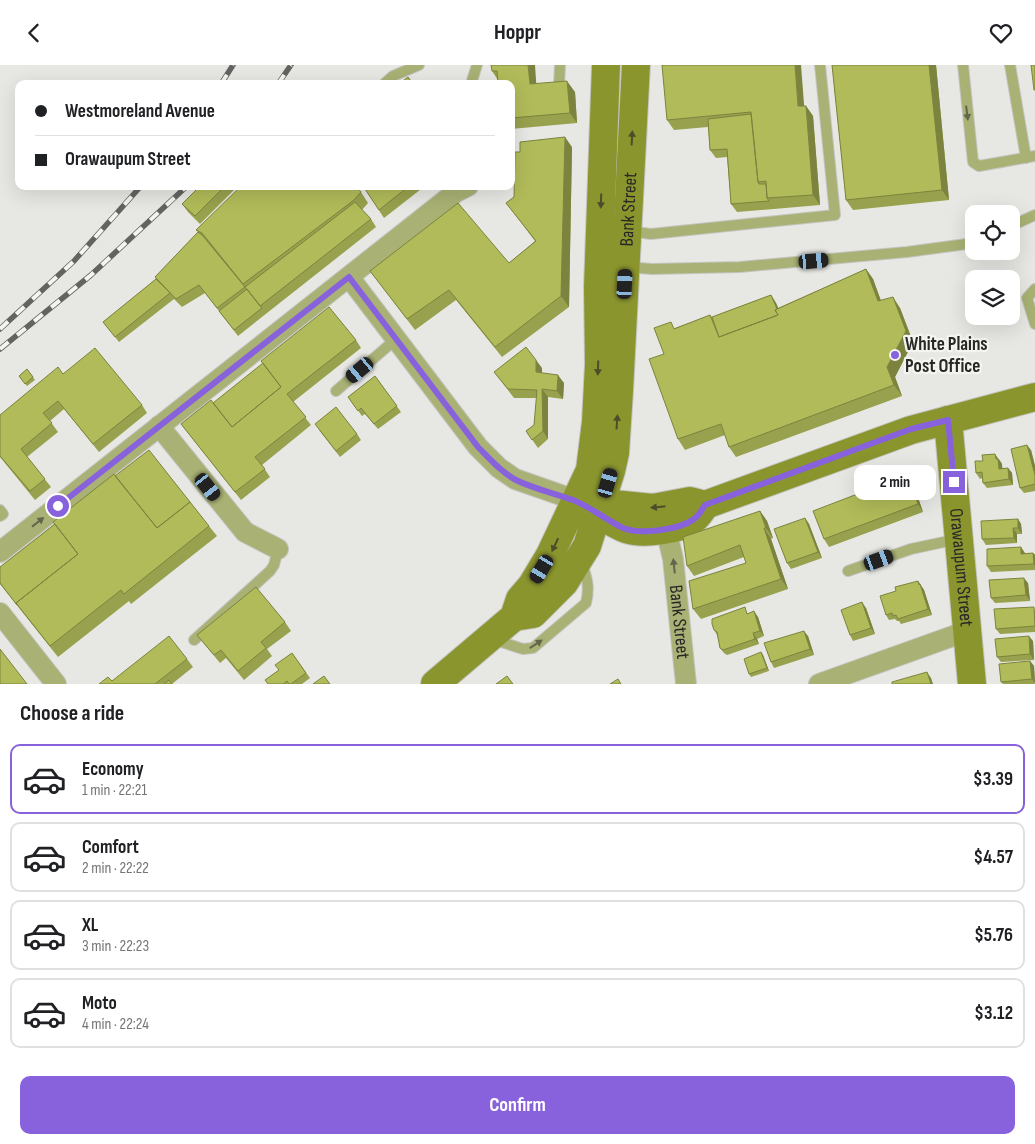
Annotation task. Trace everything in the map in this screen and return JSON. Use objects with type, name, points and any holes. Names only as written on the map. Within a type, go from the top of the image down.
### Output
[{"type":"street","name":"Bank Street","points":[[591,506],[590,470],[596,422],[598,287],[606,65]]},
{"type":"street","name":"Bank Street","points":[[591,506],[615,453],[636,65]]},
{"type":"street","points":[[0,552],[458,190]]},
{"type":"street","points":[[349,277],[478,447],[499,469],[515,479],[591,506],[625,528],[636,531],[666,529],[689,522],[696,518],[705,505],[911,429],[1035,397]]},
{"type":"street","name":"Orawaupum Street","points":[[948,420],[972,684]]},
{"type":"street","points":[[159,426],[245,532],[278,549]]},
{"type":"street","points":[[591,506],[653,508],[690,501],[705,505]]},
{"type":"street","points":[[514,617],[532,615],[564,583],[587,546],[591,506]]},
{"type":"street","points":[[435,684],[514,617],[520,599],[591,506]]},
{"type":"street","name":"Bank Street","points":[[666,529],[674,559],[686,684]]},
{"type":"street","points":[[0,613],[56,684]]},
{"type":"street","points":[[819,684],[967,631]]},
{"type":"lane","points":[[388,80],[393,76],[419,65]]},
{"type":"lane","points":[[473,80],[476,65]]},
{"type":"lane","points":[[559,86],[560,65]]},
{"type":"lane","points":[[628,231],[652,234],[835,215],[820,65]]},
{"type":"lane","points":[[963,65],[973,162],[979,166],[1031,157],[1010,65]]},
{"type":"lane","points":[[1020,222],[1035,215]]},
{"type":"lane","points":[[626,267],[652,269],[740,267],[906,252],[965,244]]},
{"type":"lane","points":[[1035,289],[1027,298],[1035,324]]},
{"type":"lane","points":[[336,391],[396,339]]},
{"type":"lane","points":[[848,571],[910,549],[959,539]]},
{"type":"lane","points":[[194,640],[270,571],[274,565],[278,549]]},
{"type":"lane","points":[[490,639],[522,649],[533,648],[586,603],[588,581],[580,558]]},
{"type":"building","points":[[491,65],[528,65],[530,84],[567,81],[570,113],[515,118],[515,80],[498,80],[497,71],[492,71]]},
{"type":"building","points":[[662,65],[795,65],[798,106],[806,106],[813,195],[767,198],[766,181],[758,182],[751,112],[667,120]]},
{"type":"building","points":[[832,65],[929,65],[942,190],[846,200]]},
{"type":"building","points":[[1031,65],[1035,65],[1035,90],[1034,90]]},
{"type":"building","points":[[751,114],[758,182],[759,184],[766,184],[769,201],[731,204],[727,149],[710,150],[708,119]]},
{"type":"building","points":[[565,137],[561,296],[495,347],[449,290],[407,319],[370,271],[458,203],[509,263],[536,241],[506,203],[514,197],[515,152],[520,152],[520,142]]},
{"type":"building","points":[[196,190],[221,190],[195,216],[182,204]]},
{"type":"building","points":[[237,190],[359,190],[361,192],[354,200],[243,284],[202,233],[196,230]]},
{"type":"building","points":[[366,190],[404,190],[379,210]]},
{"type":"building","points":[[355,202],[371,219],[260,306],[245,287]]},
{"type":"building","points":[[198,232],[245,287],[217,308],[199,285],[176,299],[155,277]]},
{"type":"building","points":[[866,269],[878,301],[893,297],[906,331],[887,367],[894,385],[729,447],[721,424],[678,439],[649,359],[664,354],[654,328],[671,322],[674,329],[710,315],[719,337],[778,315],[775,310]]},
{"type":"building","points":[[156,279],[170,293],[115,337],[103,322]]},
{"type":"building","points":[[247,289],[262,308],[234,330],[219,311]]},
{"type":"building","points":[[771,295],[778,315],[719,337],[712,317]]},
{"type":"building","points":[[329,307],[356,340],[287,394],[306,417],[255,457],[265,469],[235,492],[181,424],[211,400],[232,427],[281,387],[261,361]]},
{"type":"building","points":[[526,347],[536,360],[536,372],[558,375],[557,391],[542,389],[543,431],[532,440],[526,431],[534,425],[537,390],[508,389],[494,372]]},
{"type":"building","points":[[95,348],[142,405],[93,444],[58,401],[43,413],[52,423],[21,449],[45,479],[30,491],[0,456],[0,415],[58,367],[63,374]]},
{"type":"building","points":[[263,363],[281,387],[232,427],[213,403]]},
{"type":"building","points":[[27,369],[33,377],[25,384],[19,376]]},
{"type":"building","points":[[375,376],[397,406],[374,424],[361,408],[358,411],[348,397]]},
{"type":"building","points":[[336,407],[357,434],[336,451],[315,424]]},
{"type":"building","points":[[1027,445],[1035,475],[1035,484],[1020,488],[1011,449]]},
{"type":"building","points":[[149,450],[190,502],[157,528],[115,476]]},
{"type":"building","points":[[995,454],[996,459],[998,459],[999,469],[1008,468],[1009,479],[983,483],[982,472],[976,473],[975,461],[983,461],[982,455]]},
{"type":"building","points":[[114,474],[157,528],[190,502],[209,526],[124,594],[121,590],[50,646],[16,603],[78,554],[53,522]]},
{"type":"building","points":[[907,475],[918,504],[824,539],[813,511]]},
{"type":"building","points":[[760,511],[781,579],[693,609],[689,581],[746,563],[740,545],[687,566],[683,537]]},
{"type":"building","points":[[805,518],[818,552],[787,563],[774,529]]},
{"type":"building","points":[[1018,519],[1018,528],[1013,528],[1014,538],[982,539],[981,521]]},
{"type":"building","points":[[55,524],[78,554],[16,603],[17,605],[0,583],[0,567]]},
{"type":"building","points":[[1021,547],[1021,554],[1033,553],[1034,564],[987,566],[987,549]]},
{"type":"building","points":[[1024,578],[1026,595],[991,598],[989,580]]},
{"type":"building","points":[[918,581],[928,609],[898,619],[892,613],[886,615],[880,596],[896,591],[895,587]]},
{"type":"building","points":[[256,587],[285,622],[261,642],[266,648],[238,671],[221,650],[214,655],[197,635]]},
{"type":"building","points":[[862,602],[871,628],[850,635],[841,610]]},
{"type":"building","points":[[745,607],[747,614],[754,611],[760,631],[753,633],[755,639],[723,650],[720,648],[712,619]]},
{"type":"building","points":[[1034,607],[1035,626],[996,629],[994,609]]},
{"type":"building","points":[[804,631],[810,649],[771,662],[764,643]]},
{"type":"building","points":[[169,636],[187,659],[155,684],[99,684],[108,677],[112,681]]},
{"type":"building","points":[[1029,636],[1030,654],[997,657],[995,639]]},
{"type":"building","points":[[0,649],[27,684],[0,684]]},
{"type":"building","points":[[761,652],[767,668],[749,674],[744,659]]},
{"type":"building","points":[[292,653],[306,673],[291,684],[287,681],[283,684],[268,684],[265,680],[279,670],[275,665]]},
{"type":"building","points":[[1030,661],[1032,679],[1001,682],[999,664]]},
{"type":"building","points":[[927,672],[931,684],[892,684],[892,682]]},
{"type":"building","points":[[324,676],[330,684],[313,684]]},
{"type":"building","points":[[507,676],[513,684],[496,684]]},
{"type":"building","points":[[618,679],[621,684],[610,684]]},
{"type":"building","points":[[169,680],[172,684],[164,684]]},
{"type":"railway","points":[[224,80],[233,65]]},
{"type":"railway","points":[[281,80],[291,65]]},
{"type":"railway","points":[[0,329],[74,261],[137,190]]},
{"type":"railway","points":[[0,349],[91,275],[183,190]]},
{"type":"place","name":"White Plains Post Office","points":[[895,355]]},
{"type":"route","points":[[58,506],[349,277],[478,447],[499,469],[515,479],[575,501],[625,528],[636,531],[648,531],[666,529],[689,522],[696,518],[705,505],[911,429],[948,420],[954,482]]}]
